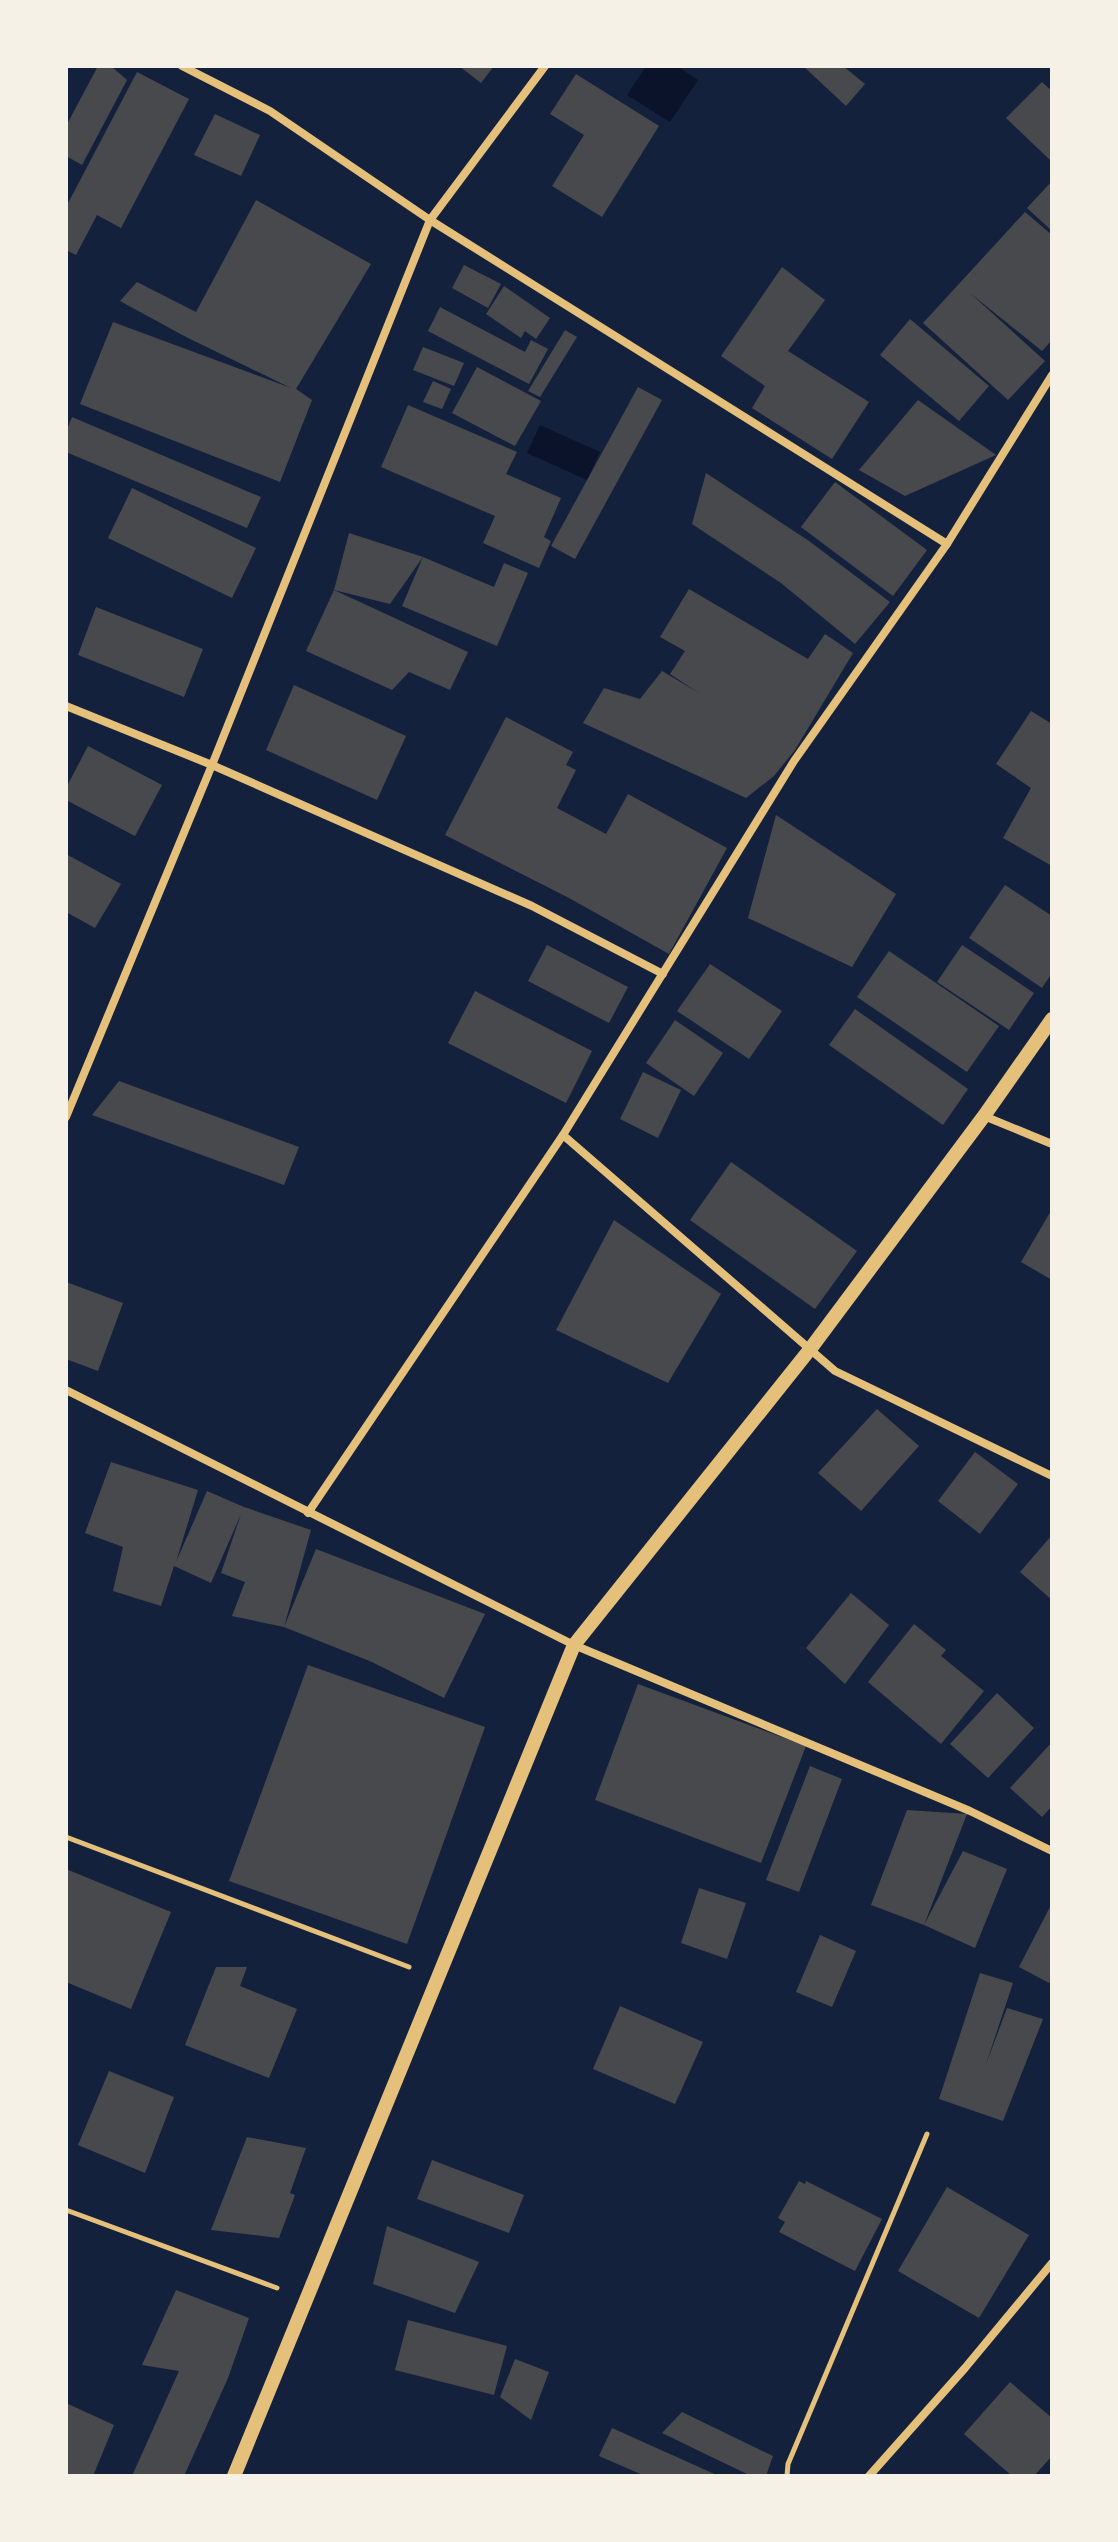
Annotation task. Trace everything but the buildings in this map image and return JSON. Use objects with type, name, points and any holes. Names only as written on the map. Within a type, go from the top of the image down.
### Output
[{"type":"street","points":[[182,66],[270,111],[430,220],[947,544]]},
{"type":"street","points":[[66,1117],[212,765],[430,220],[545,66]]},
{"type":"street","points":[[308,1513],[563,1135],[794,761],[947,544],[1052,375]]},
{"type":"street","points":[[66,706],[212,765],[532,906],[663,974]]},
{"type":"street","points":[[234,2476],[574,1645],[811,1348],[984,1116],[1052,1019]]},
{"type":"street","points":[[984,1116],[1052,1144]]},
{"type":"street","points":[[563,1135],[835,1371],[1052,1476]]},
{"type":"street","points":[[66,1390],[574,1645],[970,1811],[1052,1851]]},
{"type":"street","points":[[869,2476],[965,2368],[1052,2263]]},
{"type":"path","points":[[66,1837],[438,1978]]},
{"type":"path","points":[[787,2476],[788,2464],[927,2134]]},
{"type":"path","points":[[66,2210],[308,2299]]},
{"type":"water","points":[[646,66],[677,66],[698,80],[670,122],[627,95]]},
{"type":"water","points":[[540,425],[600,452],[587,480],[527,453]]}]
